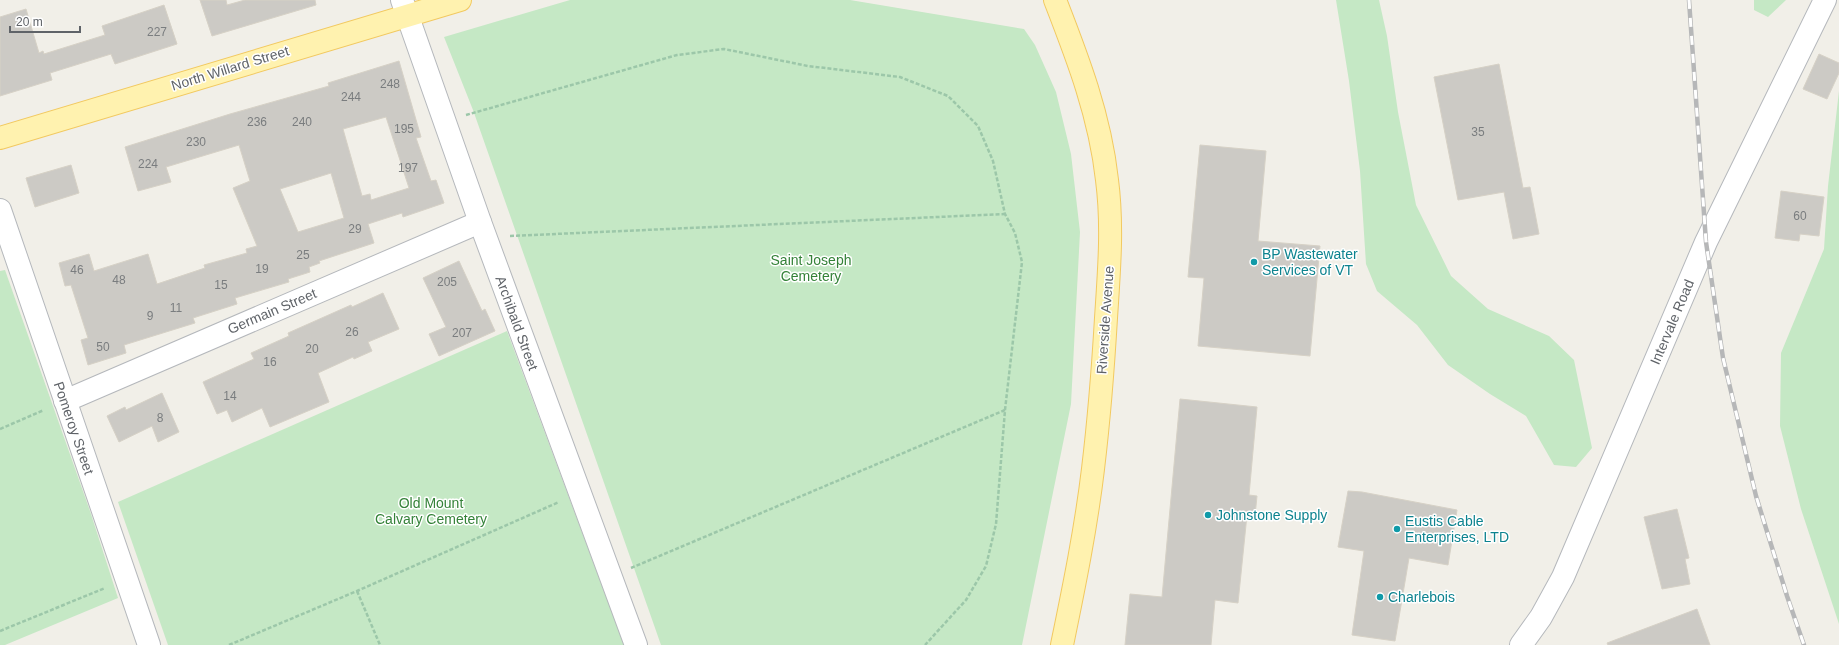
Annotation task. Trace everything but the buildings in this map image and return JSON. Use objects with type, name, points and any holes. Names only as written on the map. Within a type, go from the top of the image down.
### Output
[{"type":"main road","name":"North Willard Street","points":[[0,138],[405,8],[460,0]]},
{"type":"main road","name":"Riverside Avenue","points":[[1051,1],[1082,70],[1092,103],[1100,134],[1108,180],[1110,215],[1105,333],[1093,471],[1083,541],[1062,645]]},
{"type":"street","name":"Intervale Road","points":[[1521,645],[1541,617],[1563,577],[1706,242],[1825,0]]},
{"type":"street","name":"Archibald Street","points":[[405,8],[487,243],[636,645]]},
{"type":"street","name":"Pomeroy Street","points":[[0,210],[149,645]]},
{"type":"street","name":"Germain Street","points":[[65,401],[480,222]]},
{"type":"path","points":[[444,122],[677,55],[724,49],[808,66],[900,77],[948,96],[978,126],[993,161],[1005,214],[1015,233],[1022,262],[1005,410],[996,524],[986,566],[966,600],[925,645]]},
{"type":"path","points":[[487,243],[510,235],[1005,214]]},
{"type":"path","points":[[0,429],[65,401]]},
{"type":"path","points":[[611,577],[1005,410]]},
{"type":"path","points":[[229,645],[357,591],[580,493]]},
{"type":"path","points":[[0,631],[126,579]]},
{"type":"path","points":[[357,591],[380,645]]},
{"type":"green space","name":"Saint Joseph Cemetery","points":[[570,0],[850,0],[1024,29],[1035,45],[1056,92],[1071,154],[1080,232],[1071,404],[1022,645],[661,645],[473,110],[444,37]]},
{"type":"green space","points":[[1336,0],[1379,0],[1387,36],[1398,112],[1416,205],[1451,276],[1488,309],[1549,336],[1574,360],[1592,448],[1576,467],[1554,465],[1526,416],[1490,394],[1448,365],[1417,325],[1377,291],[1366,264],[1360,171],[1349,81]]},
{"type":"green space","points":[[1754,0],[1786,0],[1768,17],[1754,10]]},
{"type":"green space","points":[[1839,91],[1839,624],[1801,509],[1780,426],[1781,353],[1824,249],[1828,186]]},
{"type":"green space","points":[[5,270],[90,511],[118,598],[5,645],[0,645],[0,271]]},
{"type":"green space","name":"Old Mount Calvary Cemetery","points":[[507,331],[624,645],[168,645],[118,502]]},
{"type":"railway","points":[[1689,0],[1706,242],[1723,358],[1756,496],[1804,645]]},
{"type":"place","name":"BP Wastewater Services of VT","points":[[1254,262]]},
{"type":"place","name":"Johnstone Supply","points":[[1208,515]]},
{"type":"place","name":"Eustis Cable Enterprises, LTD","points":[[1397,529]]},
{"type":"place","name":"Charlebois","points":[[1380,597]]}]
